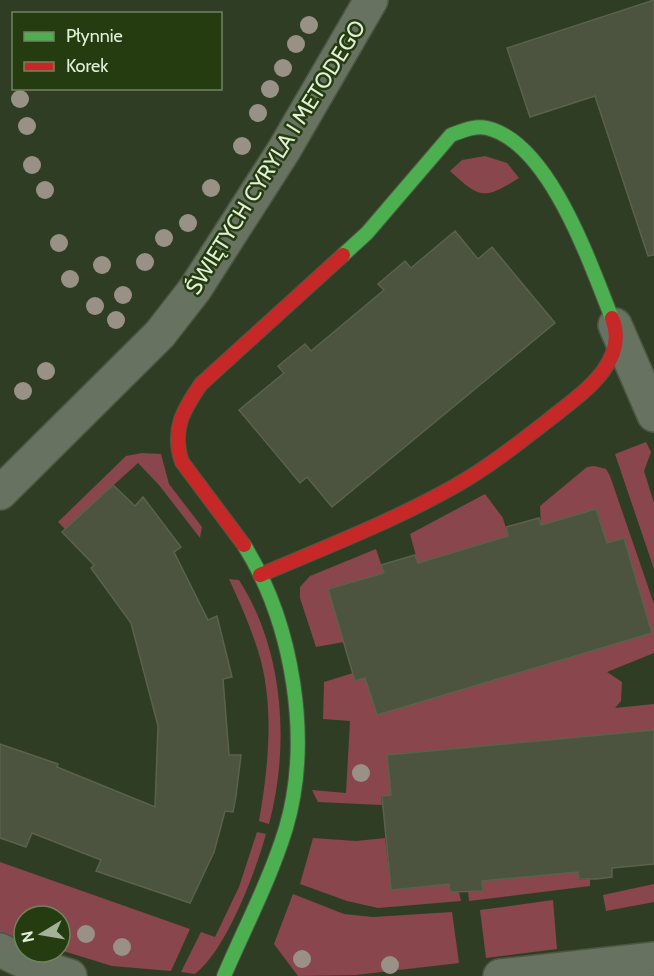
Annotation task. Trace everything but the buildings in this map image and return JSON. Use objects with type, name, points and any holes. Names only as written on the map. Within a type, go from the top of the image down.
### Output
[{"type":"street","name":"ŚWIĘTYCH CYRYLA I METODEGO","points":[[0,493],[160,334],[195,290],[278,159],[371,0]]},
{"type":"street","points":[[224,976],[277,855],[290,812],[297,725],[291,676],[282,635],[260,575],[236,531],[185,470],[175,443],[176,425],[184,405],[201,384],[367,233],[451,135],[469,128],[488,128],[506,136],[527,153],[569,219],[654,415]]},
{"type":"street","points":[[260,575],[387,521],[455,486],[499,458],[572,401],[608,367],[616,345],[615,326]]},
{"type":"street","points":[[0,950],[27,963],[70,976]]},
{"type":"street","points":[[500,976],[654,959]]},
{"type":"shaded area","points":[[485,156],[507,163],[519,178],[498,190],[483,193],[469,187],[450,171],[462,160]]},
{"type":"shaded area","points":[[646,442],[651,452],[644,471],[654,503],[654,569],[615,454]]},
{"type":"shaded area","points":[[142,453],[161,454],[169,484],[202,527],[200,538],[159,485],[138,463],[65,529],[58,522],[126,456]]},
{"type":"shaded area","points":[[587,467],[606,469],[610,476],[654,604],[654,653],[607,672],[622,682],[621,701],[615,708],[654,704],[654,730],[388,755],[391,795],[381,796],[382,805],[318,802],[312,790],[346,793],[350,721],[323,719],[324,682],[353,673],[365,678],[377,714],[652,633],[624,538],[607,543],[597,510],[541,525],[540,506]]},
{"type":"shaded area","points":[[485,494],[503,518],[508,536],[418,563],[410,534]]},
{"type":"shaded area","points":[[376,549],[384,573],[329,589],[344,642],[316,647],[300,598],[300,587],[310,576]]},
{"type":"shaded area","points":[[229,579],[239,580],[254,607],[266,637],[274,667],[281,731],[276,794],[269,824],[259,821],[268,741],[265,680],[254,640]]},
{"type":"shaded area","points":[[257,832],[266,834],[255,868],[218,948],[195,974],[181,972],[201,932],[215,937],[239,887]]},
{"type":"shaded area","points":[[313,838],[356,841],[385,838],[391,890],[449,884],[450,892],[459,892],[461,901],[378,908],[347,901],[300,884]]},
{"type":"shaded area","points":[[0,862],[190,929],[171,971],[112,966],[72,954],[72,904],[12,904],[12,936],[0,933]]},
{"type":"shaded area","points":[[578,872],[579,880],[590,879],[590,886],[469,901],[468,891],[483,890],[482,881]]},
{"type":"shaded area","points":[[654,884],[654,902],[606,911],[603,895]]},
{"type":"shaded area","points":[[293,894],[344,914],[373,917],[452,912],[459,963],[356,975],[298,976],[274,944]]},
{"type":"shaded area","points":[[553,900],[557,949],[486,958],[480,910]]},
{"type":"traffic: fast","points":[[343,255],[367,233],[451,135],[473,128],[487,128],[510,138],[530,156],[548,180],[579,238],[612,318]]},
{"type":"traffic: fast","points":[[224,976],[280,847],[294,794],[297,757],[297,720],[286,646],[261,576],[244,545]]},
{"type":"traffic: jam","points":[[244,545],[182,462],[178,430],[184,412],[201,384],[343,255]]},
{"type":"traffic: jam","points":[[260,575],[408,511],[468,479],[504,454],[576,398],[600,376],[609,363],[614,349],[616,334],[612,318]]}]
